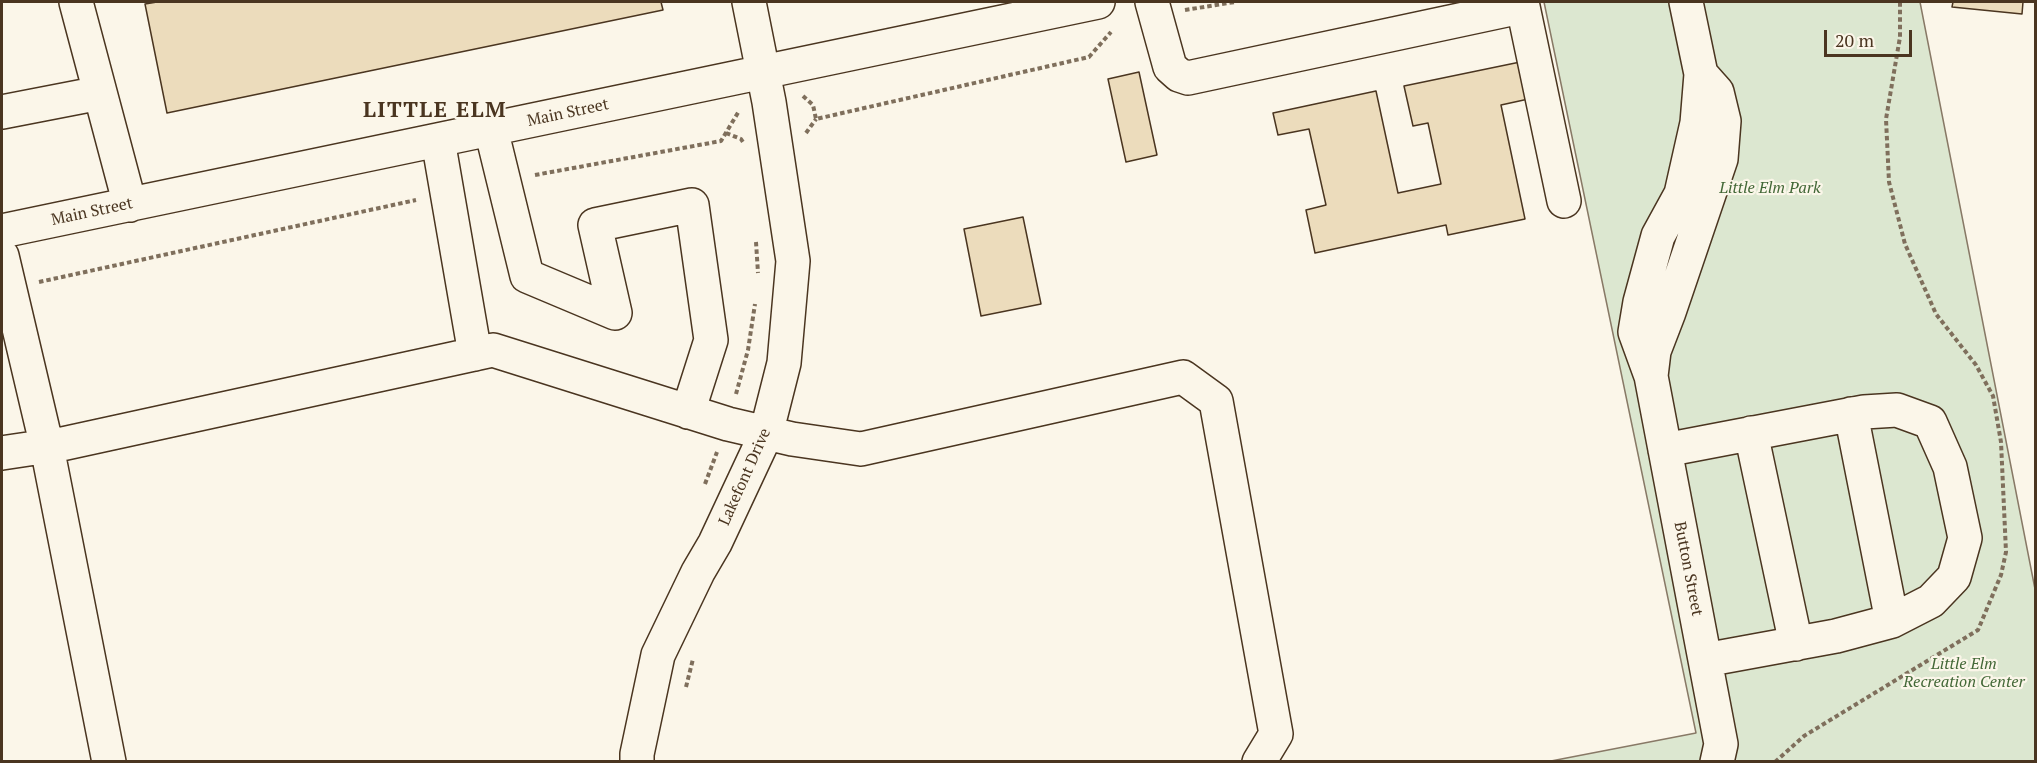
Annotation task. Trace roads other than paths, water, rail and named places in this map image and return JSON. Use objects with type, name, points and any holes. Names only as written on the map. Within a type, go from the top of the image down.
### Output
[{"type":"street","points":[[76,2],[130,205]]},
{"type":"street","name":"Lakefont Drive","points":[[637,762],[658,655],[698,572],[715,543],[766,434],[784,363],[793,261],[763,71],[749,2]]},
{"type":"street","points":[[1152,2],[1170,68],[1188,78],[1511,9],[1522,2],[1564,201]]},
{"type":"street","name":"Button Street","points":[[1686,2],[1701,75],[1697,123],[1681,194],[1658,236],[1640,302],[1635,332],[1651,375],[1721,744],[1717,762]]},
{"type":"street","name":"Main Street","points":[[2,231],[763,71],[1107,13]]},
{"type":"street","points":[[2,112],[100,93]]},
{"type":"street","points":[[492,129],[527,276],[615,313],[595,225],[692,206],[711,340],[688,412]]},
{"type":"street","points":[[438,140],[476,354]]},
{"type":"street","points":[[2,256],[47,447],[109,762]]},
{"type":"street","points":[[2,453],[47,447],[493,350],[688,412],[766,434],[861,449],[1183,377],[1216,401],[1218,411],[1276,734],[1259,762]]},
{"type":"street","points":[[1665,450],[1851,414],[1898,410],[1930,422],[1950,467],[1965,538],[1954,577],[1931,602],[1892,621],[1836,636],[1705,660]]},
{"type":"street","points":[[1851,414],[1892,621]]},
{"type":"street","points":[[1751,433],[1796,644]]},
{"type":"district","name":"LITTLE ELM","points":[[435,111]]},
{"type":"park label","name":"Little Elm Park","points":[[1770,188]]},
{"type":"park label","name":"Little Elm Recreation Center","points":[[1964,673]]}]
